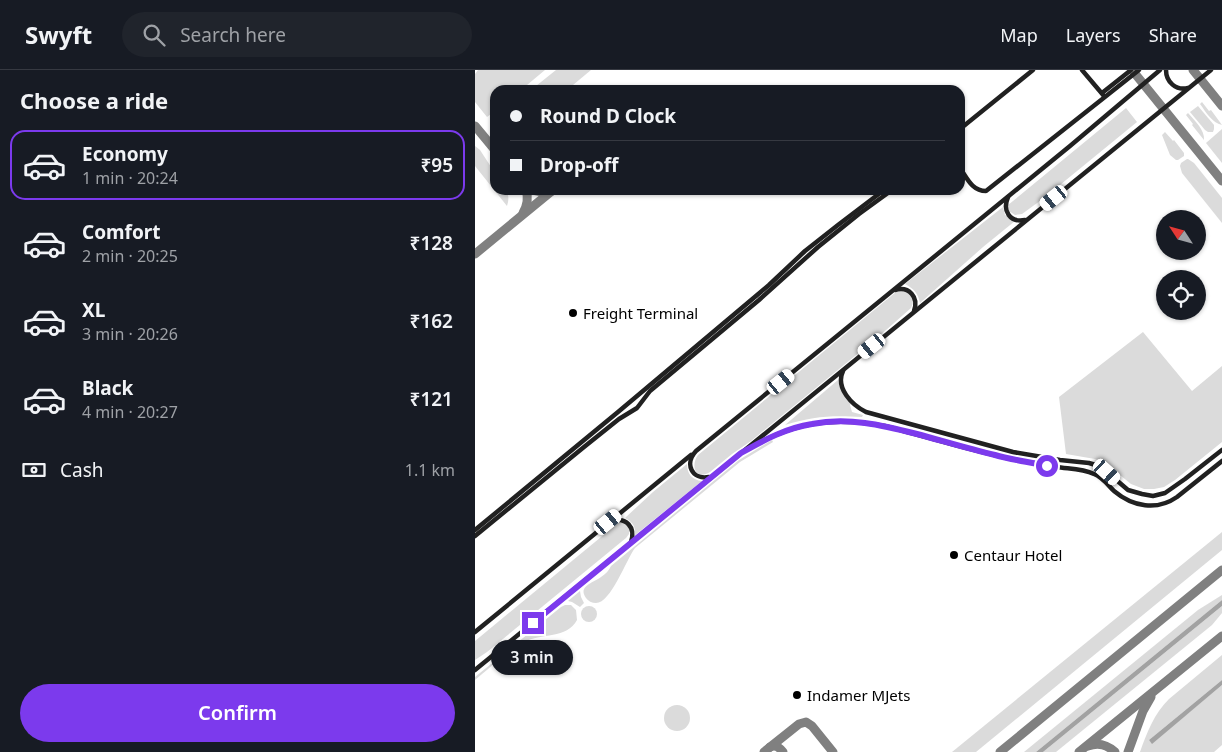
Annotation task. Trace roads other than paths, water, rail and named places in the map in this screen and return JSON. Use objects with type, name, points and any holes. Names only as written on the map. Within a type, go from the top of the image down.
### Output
[{"type":"main road","points":[[965,125],[1033,70]]},
{"type":"main road","points":[[1082,70],[1103,95]]},
{"type":"main road","points":[[965,175],[975,188],[986,191],[1131,70]]},
{"type":"main road","points":[[1103,95],[1139,70]]},
{"type":"main road","points":[[475,632],[1070,146],[1160,70]]},
{"type":"main road","points":[[1166,70],[1169,81],[1174,86],[1181,89],[1190,87]]},
{"type":"main road","points":[[475,670],[1211,70]]},
{"type":"main road","points":[[1011,194],[1005,207],[1008,215],[1017,221],[1030,218]]},
{"type":"main road","points":[[475,530],[769,285],[805,251],[877,195]]},
{"type":"main road","points":[[475,536],[619,419],[637,408],[650,391],[818,248],[885,195]]},
{"type":"main road","points":[[892,291],[902,288],[907,289],[914,296],[916,306],[911,315]]},
{"type":"main road","points":[[846,368],[841,379],[842,387],[858,407],[866,412],[1013,452],[1089,463],[1099,466],[1128,490],[1142,494],[1153,496],[1165,493],[1222,450]]},
{"type":"main road","points":[[623,407],[645,397]]},
{"type":"main road","points":[[741,453],[767,438],[795,428],[827,422],[855,422],[885,426],[1012,460],[1085,470],[1095,474],[1115,492],[1130,501],[1156,506],[1171,502],[1222,461]]},
{"type":"main road","points":[[696,451],[691,459],[693,473],[701,478],[715,474]]},
{"type":"main road","points":[[608,522],[618,519],[627,523],[632,532],[632,537],[627,546]]},
{"type":"place","name":"Freight Terminal","points":[[573,313]]},
{"type":"place","name":"Centaur Hotel","points":[[954,555]]},
{"type":"place","name":"Indamer MJets","points":[[797,695]]}]
